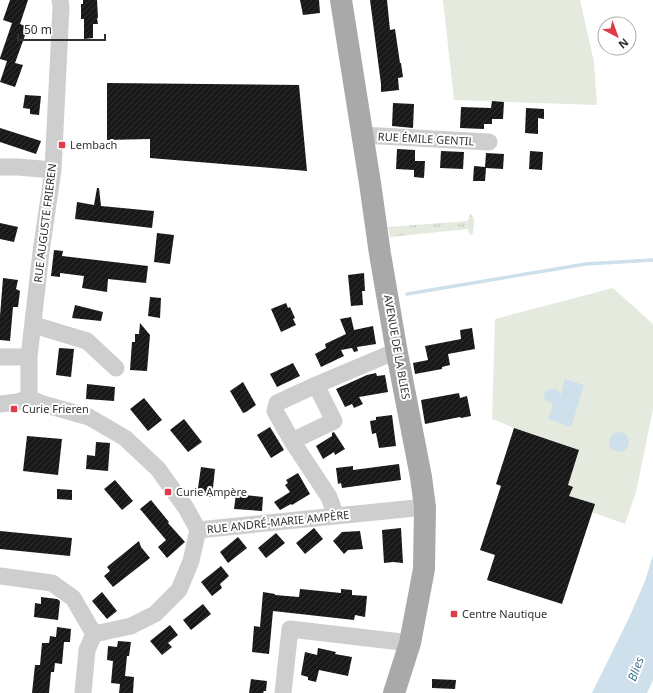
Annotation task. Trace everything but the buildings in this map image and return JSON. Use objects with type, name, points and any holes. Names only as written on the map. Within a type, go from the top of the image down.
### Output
[{"type":"main road","name":"AVENUE DE LA BLIES","points":[[341,0],[380,254],[421,477],[425,507],[424,568],[410,643],[394,693]]},
{"type":"street","name":"RUE AUGUSTE FRIEREN","points":[[29,398],[29,357],[34,325],[41,252],[53,170],[61,7],[60,0]]},
{"type":"street","name":"RUE ÉMILE GENTIL","points":[[362,135],[489,142]]},
{"type":"street","points":[[0,168],[18,167],[53,170]]},
{"type":"street","points":[[34,325],[87,341],[116,368]]},
{"type":"street","points":[[336,516],[329,498],[292,441],[275,411],[277,403],[387,355],[397,353]]},
{"type":"street","points":[[0,356],[29,357]]},
{"type":"street","points":[[292,441],[334,421],[316,385]]},
{"type":"street","points":[[0,404],[17,402],[29,398],[43,404],[89,417],[125,438],[158,469],[186,508],[198,530]]},
{"type":"street","name":"RUE ANDRÉ-MARIE AMPÈRE","points":[[94,634],[131,626],[155,614],[179,590],[191,561],[198,530],[425,507]]},
{"type":"street","points":[[0,576],[52,584],[73,598],[94,634],[87,650],[83,693]]},
{"type":"street","points":[[283,693],[290,629],[410,643]]},
{"type":"green space","points":[[443,0],[580,0],[594,62],[597,105],[454,100]]},
{"type":"green space","points":[[470,214],[474,223],[473,233],[470,235],[468,229],[390,237],[388,227],[468,221]]},
{"type":"green space","points":[[613,288],[653,324],[653,409],[636,492],[625,524],[592,512],[562,604],[487,580],[495,555],[480,550],[501,486],[514,428],[492,419],[495,319]]},
{"type":"water","points":[[565,379],[584,385],[571,427],[548,419],[553,404],[546,400],[544,395],[544,393],[549,389],[556,389],[561,395]]},
{"type":"water","points":[[619,432],[626,435],[629,442],[626,449],[619,452],[612,449],[609,442],[612,435]]},
{"type":"water","name":"Blies","points":[[653,555],[653,680],[647,693],[592,693],[629,618],[645,581]]},
{"type":"waterway","points":[[407,294],[586,264],[653,260]]},
{"type":"place","name":"Lembach","points":[[62,145]]},
{"type":"place","name":"Curie Frieren","points":[[14,409]]},
{"type":"place","name":"Curie Ampère","points":[[168,492]]},
{"type":"place","name":"Centre Nautique","points":[[454,614]]}]
